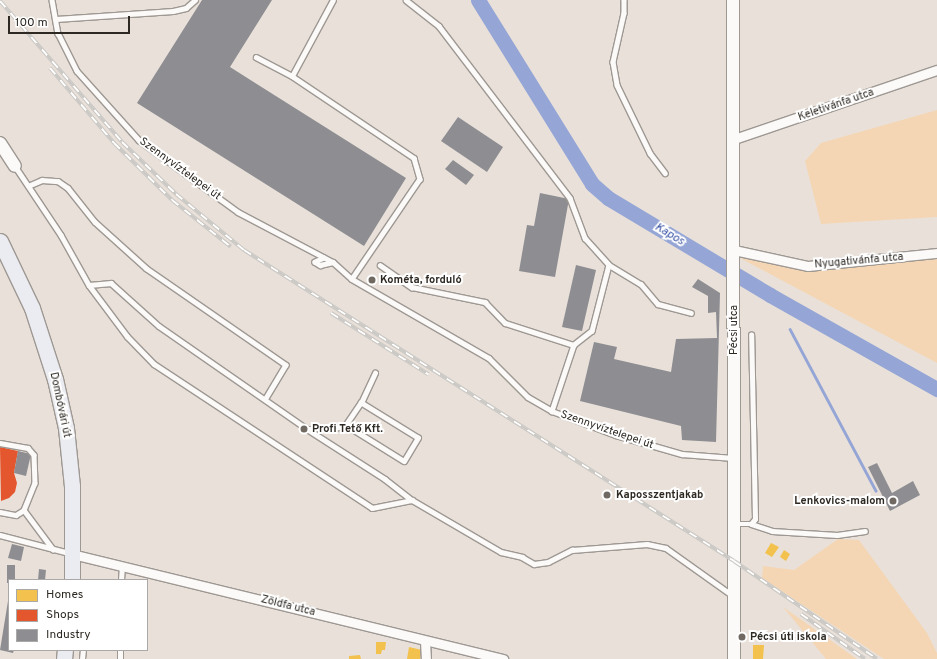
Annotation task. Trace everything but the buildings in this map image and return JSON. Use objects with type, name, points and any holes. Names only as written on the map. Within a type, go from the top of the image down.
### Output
[{"type":"main road","name":"Dombóvári út","points":[[0,241],[32,308],[55,379],[70,458],[72,579]]},
{"type":"street","name":"Pécsi utca","points":[[733,0],[734,659]]},
{"type":"street","name":"Keletivánfa utca","points":[[734,139],[937,70]]},
{"type":"street","points":[[0,143],[16,166]]},
{"type":"street","name":"Nyugativánfa utca","points":[[734,254],[808,266],[937,253]]},
{"type":"street","name":"Zöldfa utca","points":[[72,554],[122,564],[503,659]]},
{"type":"street","points":[[426,641],[426,659]]},
{"type":"lane","name":"Szennyvíztelepei út","points":[[52,0],[64,50],[76,71],[139,140],[238,212],[333,262]]},
{"type":"lane","points":[[56,20],[172,11],[186,8],[195,0]]},
{"type":"lane","points":[[292,76],[334,0]]},
{"type":"lane","points":[[406,0],[439,26],[570,198],[585,238],[609,265],[641,284],[658,304],[691,313]]},
{"type":"lane","points":[[624,0],[624,13],[613,62],[617,85],[650,153],[665,173]]},
{"type":"lane","points":[[256,57],[292,76],[414,158],[420,179],[352,279],[333,262],[320,265],[315,262],[321,258],[326,258]]},
{"type":"lane","points":[[16,166],[61,235],[89,285],[127,336],[161,368],[372,508],[412,500]]},
{"type":"lane","points":[[28,186],[42,180],[58,181],[68,188],[95,222],[146,268],[286,365],[266,398]]},
{"type":"lane","points":[[552,410],[574,345],[592,331],[609,265]]},
{"type":"lane","points":[[380,266],[412,287],[485,302],[505,323],[574,345]]},
{"type":"lane","name":"Szennyvíztelepei út","points":[[352,279],[489,358],[528,397],[552,410],[616,435],[682,454],[734,458]]},
{"type":"lane","points":[[89,285],[111,284],[159,326],[266,398],[307,429],[385,479],[412,500],[501,552],[522,557],[534,564],[548,562],[572,550],[648,544],[666,548],[734,596]]},
{"type":"lane","points":[[751,335],[755,519],[751,524]]},
{"type":"lane","points":[[307,429],[330,429],[346,425],[361,403],[375,373]]},
{"type":"lane","points":[[346,425],[404,462],[418,438],[361,403]]},
{"type":"lane","points":[[0,443],[28,448],[34,455],[35,483],[24,510],[16,515],[0,512]]},
{"type":"lane","points":[[24,510],[54,549]]},
{"type":"lane","points":[[734,524],[751,524],[763,529],[779,531],[837,535],[865,531]]},
{"type":"lane","points":[[0,535],[72,554]]},
{"type":"lane","points":[[121,579],[122,564]]},
{"type":"shaded area","points":[[937,110],[937,217],[821,224],[805,161],[821,143]]},
{"type":"shaded area","points":[[937,257],[937,363],[740,258],[808,270]]},
{"type":"shaded area","points":[[838,539],[859,540],[927,633],[937,653],[937,659],[884,659],[762,578],[763,566],[794,570]]},
{"type":"shaded area","points":[[783,607],[833,642],[857,659],[826,659]]},
{"type":"waterway","name":"Kapos","points":[[478,0],[592,184],[608,198],[770,295],[937,389]]},
{"type":"waterway","points":[[790,329],[876,491]]},
{"type":"railway","points":[[0,1],[122,142],[176,194],[244,250],[734,561],[877,659]]},
{"type":"railway","points":[[50,68],[114,143],[172,200],[231,247]]},
{"type":"railway","points":[[331,313],[428,374]]},
{"type":"railway","points":[[801,614],[865,659]]},
{"type":"place","name":"Kométa, forduló","points":[[372,280]]},
{"type":"place","name":"Profi Tető Kft.","points":[[304,429]]},
{"type":"place","name":"Kaposszentjakab","points":[[607,495]]},
{"type":"place","name":"Lenkovics-malom","points":[[893,501]]},
{"type":"place","name":"Pécsi úti iskola","points":[[742,637]]}]
